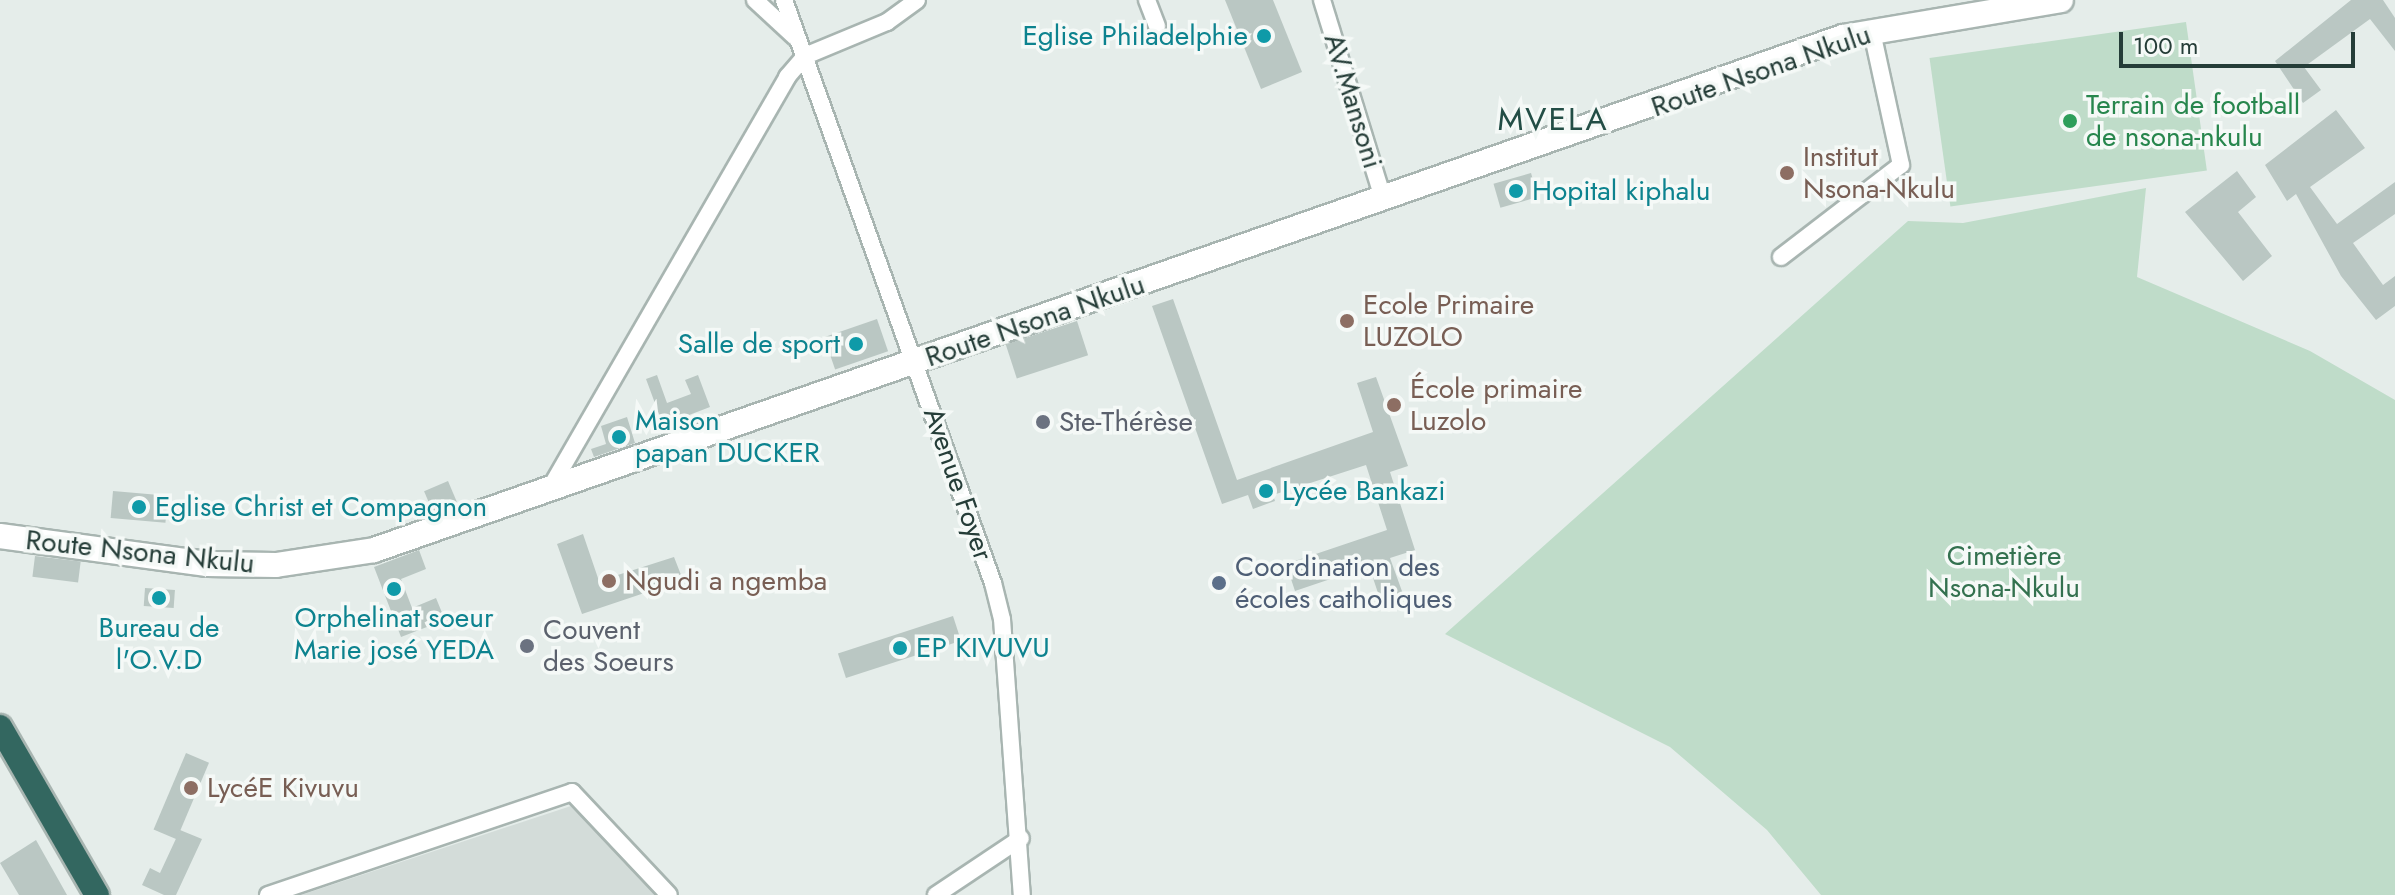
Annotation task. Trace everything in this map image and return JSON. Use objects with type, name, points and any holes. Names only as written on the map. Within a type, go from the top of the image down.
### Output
[{"type":"highway","points":[[0,727],[97,895]]},
{"type":"street","points":[[755,0],[797,38]]},
{"type":"street","name":"Avenue Foyer","points":[[784,0],[916,362],[1002,619],[1021,838],[1022,895]]},
{"type":"street","points":[[548,491],[805,56],[887,22],[917,0]]},
{"type":"street","points":[[1147,0],[1157,26]]},
{"type":"street","name":"AV.Mansoni","points":[[1322,0],[1384,201]]},
{"type":"street","name":"Route Nsona Nkulu","points":[[0,536],[207,564],[276,565],[374,550],[1872,32],[2061,0]]},
{"type":"street","points":[[1781,257],[1901,165],[1872,32]]},
{"type":"street","points":[[268,895],[565,792],[581,796],[669,895]]},
{"type":"street","points":[[936,895],[1021,838]]},
{"type":"shaded area","points":[[571,806],[637,850],[676,895],[301,895]]},
{"type":"green space","name":"Terrain de football de nsona-nkulu","points":[[2186,22],[2207,171],[1950,207],[1930,58]]},
{"type":"green space","name":"Cimetière Nsona-Nkulu","points":[[2146,188],[2137,277],[2310,351],[2395,400],[2395,895],[1821,895],[1767,830],[1670,747],[1445,634],[1908,221],[1963,223]]},
{"type":"building","name":"Eglise Philadelphie","points":[[1225,0],[1273,0],[1302,72],[1261,89]]},
{"type":"building","points":[[2351,0],[2383,0],[2395,18],[2395,51],[2370,19],[2304,67],[2321,90],[2303,103],[2275,61]]},
{"type":"building","points":[[2336,110],[2365,148],[2310,187],[2337,224],[2395,182],[2395,214],[2353,243],[2383,285],[2395,276],[2395,306],[2376,320],[2341,276],[2296,194],[2287,201],[2265,165]]},
{"type":"building","points":[[2237,171],[2256,197],[2238,212],[2272,256],[2243,281],[2185,212]]},
{"type":"building","name":"Hopital kiphalu","points":[[1531,173],[1538,197],[1500,208],[1494,184]]},
{"type":"building","name":"Lycée Bankazi","points":[[1173,299],[1237,480],[1373,432],[1357,383],[1376,377],[1408,466],[1390,472],[1415,550],[1390,558],[1403,594],[1381,602],[1369,566],[1295,591],[1286,564],[1387,530],[1366,465],[1273,495],[1275,501],[1253,509],[1248,495],[1222,504],[1152,306]]},
{"type":"building","name":"Salle de sport","points":[[877,319],[888,351],[835,369],[824,337]]},
{"type":"building","points":[[1077,321],[1088,355],[1017,378],[1006,344]]},
{"type":"building","points":[[657,375],[667,403],[691,394],[685,380],[698,375],[710,407],[663,425],[646,379]]},
{"type":"building","name":"Maison papan DUCKER","points":[[627,417],[635,443],[594,457],[591,449],[606,444],[601,426]]},
{"type":"building","points":[[448,481],[458,505],[434,515],[424,491]]},
{"type":"building","name":"Eglise Christ et Compagnon","points":[[113,491],[168,496],[165,523],[111,518]]},
{"type":"building","points":[[583,534],[599,581],[674,557],[683,580],[582,614],[557,544]]},
{"type":"building","name":"Orphelinat soeur Marie josé YEDA","points":[[419,550],[426,569],[401,579],[412,608],[436,598],[445,620],[401,637],[374,567]]},
{"type":"building","points":[[35,556],[81,562],[78,582],[32,577]]},
{"type":"building","name":"Bureau de l'O.V.D","points":[[145,588],[175,590],[174,608],[144,606]]},
{"type":"building","name":"EP KIVUVU","points":[[953,616],[961,641],[846,678],[838,653]]},
{"type":"building","points":[[186,753],[209,763],[177,839],[154,829]]},
{"type":"building","points":[[180,830],[202,839],[176,895],[164,895],[142,885],[150,868],[160,873]]},
{"type":"building","points":[[36,840],[67,895],[19,895],[0,863]]},
{"type":"place","name":"Eglise Philadelphie","points":[[1264,36]]},
{"type":"place","name":"Terrain de football de nsona-nkulu","points":[[2070,121]]},
{"type":"place","name":"Institut Nsona-Nkulu","points":[[1787,173]]},
{"type":"place","name":"Hopital kiphalu","points":[[1516,191]]},
{"type":"place","name":"Ecole Primaire LUZOLO","points":[[1347,321]]},
{"type":"place","name":"Salle de sport","points":[[856,344]]},
{"type":"place","name":"École primaire Luzolo","points":[[1394,405]]},
{"type":"place","name":"Ste-Thérèse","points":[[1043,422]]},
{"type":"place","name":"Maison papan DUCKER","points":[[619,437]]},
{"type":"place","name":"Lycée Bankazi","points":[[1266,491]]},
{"type":"place","name":"Eglise Christ et Compagnon","points":[[139,507]]},
{"type":"place","name":"Ngudi a ngemba","points":[[609,581]]},
{"type":"place","name":"Coordination des écoles catholiques","points":[[1219,583]]},
{"type":"place","name":"Orphelinat soeur Marie josé YEDA","points":[[394,589]]},
{"type":"place","name":"Bureau de l'O.V.D","points":[[159,598]]},
{"type":"place","name":"Couvent des Soeurs","points":[[527,646]]},
{"type":"place","name":"EP KIVUVU","points":[[900,648]]},
{"type":"place","name":"LycéE Kivuvu","points":[[191,788]]},
{"type":"district","name":"MVELA","points":[[1553,119]]}]
